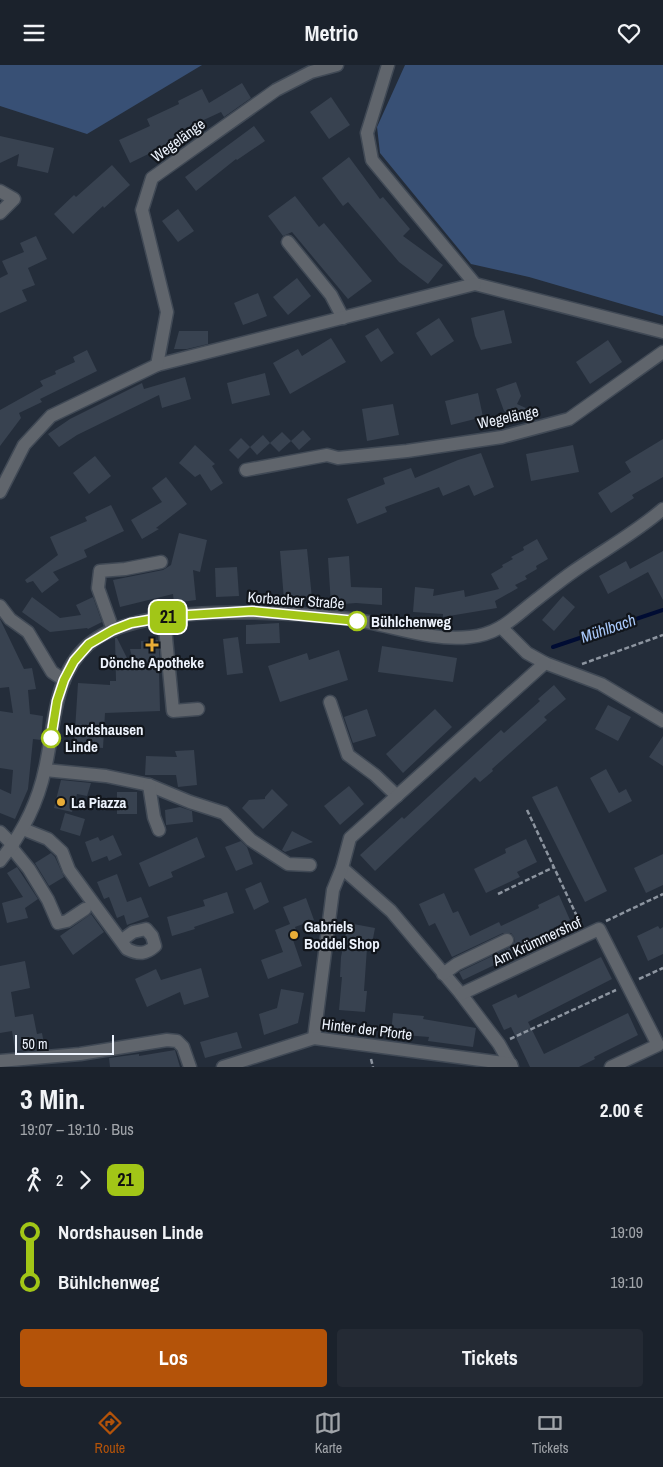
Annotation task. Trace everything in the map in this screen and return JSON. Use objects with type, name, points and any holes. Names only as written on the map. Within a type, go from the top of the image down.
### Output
[{"type":"street","name":"Wegelänge","points":[[156,365],[167,312],[142,211],[152,178],[276,90],[311,71],[337,65]]},
{"type":"street","points":[[388,65],[373,107],[367,133],[372,160],[475,284]]},
{"type":"street","points":[[0,191],[14,199],[0,213]]},
{"type":"street","points":[[288,243],[331,295],[343,319]]},
{"type":"street","points":[[0,492],[24,445],[51,416],[156,365],[475,284],[663,332]]},
{"type":"street","name":"Wegelänge","points":[[246,470],[327,455],[338,458],[407,451],[502,437],[569,419],[663,352]]},
{"type":"street","name":"Korbacher Straße","points":[[0,861],[23,829],[35,801],[45,770],[57,701],[64,680],[74,661],[89,644],[113,630],[131,623],[164,617],[252,611],[351,619],[442,637],[469,637],[488,633],[516,617],[575,570],[644,526],[663,509]]},
{"type":"street","points":[[113,630],[98,588],[100,571],[125,569],[161,562]]},
{"type":"street","points":[[0,606],[5,622],[28,633],[52,672],[64,680]]},
{"type":"street","points":[[164,617],[173,711],[198,709]]},
{"type":"street","points":[[501,627],[527,653],[545,663],[601,684],[663,721]]},
{"type":"street","points":[[314,1039],[333,890],[342,868],[350,839],[545,663]]},
{"type":"street","points":[[330,702],[348,755],[375,775],[397,796]]},
{"type":"street","points":[[45,770],[106,776],[149,785],[190,802],[224,813],[251,840],[288,865],[310,865]]},
{"type":"street","points":[[149,785],[154,817],[159,830]]},
{"type":"street","points":[[23,829],[48,839],[62,852],[69,870],[122,940]]},
{"type":"street","points":[[0,832],[30,869],[58,923],[67,921],[84,909]]},
{"type":"street","points":[[342,868],[391,911],[461,994],[499,1044],[511,1065]]},
{"type":"street","name":"Am Krümmershof","points":[[461,994],[598,929],[660,1044],[611,1067]]},
{"type":"street","points":[[443,974],[457,964],[507,940]]},
{"type":"street","name":"Hinter der Pforte","points":[[223,1067],[314,1039],[511,1065]]},
{"type":"street","points":[[0,1061],[80,1054],[167,1040],[177,1041],[183,1047],[190,1067]]},
{"type":"path","points":[[566,670],[663,635]]},
{"type":"path","points":[[527,810],[586,935]]},
{"type":"path","points":[[498,894],[554,867]]},
{"type":"path","points":[[598,929],[604,921],[663,894]]},
{"type":"path","points":[[499,1044],[663,968]]},
{"type":"shaded area","points":[[0,65],[202,65],[87,134],[0,106]]},
{"type":"shaded area","points":[[405,65],[663,65],[663,316],[529,277],[471,264],[380,153],[377,127]]},
{"type":"building","points":[[242,83],[251,98],[224,117],[221,112],[182,130],[185,136],[130,163],[119,140],[150,126],[147,119],[179,104],[178,101],[202,89],[209,103]]},
{"type":"building","points":[[331,97],[350,125],[329,139],[310,112]]},
{"type":"building","points":[[254,126],[265,141],[236,159],[196,191],[185,177]]},
{"type":"building","points":[[0,136],[54,148],[48,173],[17,166],[19,154],[0,163]]},
{"type":"building","points":[[349,157],[380,199],[383,197],[410,229],[403,236],[443,265],[428,284],[399,262],[348,202],[343,206],[322,178]]},
{"type":"building","points":[[112,165],[130,185],[104,208],[103,206],[73,234],[54,214],[74,195],[76,197]]},
{"type":"building","points":[[295,196],[319,227],[324,223],[372,281],[348,299],[292,232],[283,236],[268,216]]},
{"type":"building","points":[[178,209],[194,231],[178,242],[162,221]]},
{"type":"building","points":[[36,236],[47,259],[28,268],[35,285],[22,290],[27,301],[0,313],[0,278],[8,274],[2,261],[24,252],[20,243]]},
{"type":"building","points":[[297,278],[311,296],[288,315],[273,297]]},
{"type":"building","points":[[258,293],[267,316],[243,325],[234,303]]},
{"type":"building","points":[[504,310],[512,343],[481,350],[475,336],[471,318]]},
{"type":"building","points":[[439,318],[454,341],[431,356],[416,333]]},
{"type":"building","points":[[378,328],[394,353],[381,362],[365,336]]},
{"type":"building","points":[[179,331],[208,331],[208,344],[187,349],[174,349]]},
{"type":"building","points":[[331,338],[346,362],[290,394],[273,363],[298,349],[302,356]]},
{"type":"building","points":[[608,340],[622,362],[590,384],[576,362]]},
{"type":"building","points":[[87,350],[97,371],[40,399],[42,402],[19,413],[21,418],[0,446],[0,410],[43,386],[40,381],[56,374],[55,371],[75,362],[73,357]]},
{"type":"building","points":[[265,373],[270,395],[232,404],[227,383]]},
{"type":"building","points":[[185,377],[191,399],[162,408],[159,395],[77,435],[59,447],[48,434],[70,419],[142,383],[144,389]]},
{"type":"building","points":[[516,382],[521,396],[517,404],[528,409],[523,421],[504,411],[496,389]]},
{"type":"building","points":[[478,393],[483,417],[451,425],[445,401]]},
{"type":"building","points":[[393,404],[399,435],[367,441],[362,409]]},
{"type":"building","points":[[303,430],[311,439],[299,450],[291,441]]},
{"type":"building","points":[[282,432],[291,441],[279,452],[270,443]]},
{"type":"building","points":[[263,435],[270,443],[257,455],[250,447]]},
{"type":"building","points":[[241,438],[250,447],[238,459],[229,450]]},
{"type":"building","points":[[663,439],[663,477],[632,495],[634,498],[611,513],[598,493],[631,472],[625,462]]},
{"type":"building","points":[[195,445],[215,464],[212,466],[223,483],[211,491],[200,474],[195,477],[179,463]]},
{"type":"building","points":[[573,445],[579,472],[531,481],[526,454]]},
{"type":"building","points":[[481,453],[494,487],[474,496],[469,485],[443,496],[439,487],[385,507],[387,512],[357,524],[347,499],[385,484],[383,478],[411,468],[415,478],[458,460]]},
{"type":"building","points":[[95,456],[111,476],[89,494],[73,473]]},
{"type":"building","points":[[166,477],[187,504],[156,528],[159,529],[142,539],[131,520],[162,502],[152,488]]},
{"type":"building","points":[[111,505],[124,531],[84,550],[87,557],[53,572],[59,580],[42,593],[33,581],[27,583],[25,580],[58,555],[50,537],[87,521],[85,517]]},
{"type":"building","points":[[179,533],[207,540],[200,572],[193,570],[196,600],[174,603],[173,594],[120,607],[113,580],[163,570],[171,565]]},
{"type":"building","points":[[537,539],[548,559],[536,566],[537,569],[525,576],[527,579],[515,585],[518,588],[495,601],[497,608],[443,617],[443,614],[413,612],[415,587],[434,589],[433,596],[464,590],[465,597],[499,589],[491,574],[513,559],[511,557],[524,550],[523,547]]},
{"type":"building","points":[[307,549],[312,598],[284,600],[280,551]]},
{"type":"building","points":[[663,551],[663,600],[648,572],[608,594],[599,576],[626,561],[630,569]]},
{"type":"building","points":[[349,556],[351,587],[382,588],[382,605],[356,603],[331,605],[328,558]]},
{"type":"building","points":[[237,567],[239,596],[216,597],[215,568]]},
{"type":"building","points":[[563,596],[575,607],[554,631],[542,620]]},
{"type":"building","points":[[32,597],[60,618],[81,615],[76,605],[93,597],[102,622],[88,629],[50,632],[22,612]]},
{"type":"building","points":[[0,619],[24,669],[32,668],[36,689],[28,690],[30,714],[43,716],[41,740],[33,739],[28,789],[15,819],[0,813],[0,789],[11,794],[13,770],[0,768],[0,711],[13,713],[9,687],[0,688]]},
{"type":"building","points":[[279,623],[280,643],[246,644],[246,625]]},
{"type":"building","points":[[238,637],[243,673],[227,675],[223,639]]},
{"type":"building","points":[[115,638],[117,638],[129,662],[133,661],[130,649],[141,649],[141,641],[158,640],[161,671],[159,671],[160,711],[105,713],[103,748],[74,746],[78,683],[110,685],[110,681],[116,681]]},
{"type":"building","points":[[382,646],[457,658],[453,682],[378,672]]},
{"type":"building","points":[[339,650],[348,680],[280,702],[268,666],[307,653],[309,660]]},
{"type":"building","points":[[554,685],[566,699],[544,717],[547,720],[480,782],[475,777],[375,871],[360,855],[402,817],[404,819],[501,730],[504,733],[540,701],[538,699]]},
{"type":"building","points":[[608,705],[631,717],[618,741],[595,729]]},
{"type":"building","points":[[367,709],[376,736],[353,743],[344,717]]},
{"type":"building","points":[[435,709],[452,727],[403,773],[386,754]]},
{"type":"building","points":[[663,736],[663,766],[649,757]]},
{"type":"building","points":[[194,750],[197,785],[178,787],[176,775],[145,775],[146,756],[177,757],[175,751]]},
{"type":"building","points":[[606,769],[619,793],[626,789],[632,801],[609,813],[590,778]]},
{"type":"building","points":[[61,780],[91,783],[87,796],[77,794],[72,812],[54,808]]},
{"type":"building","points":[[349,786],[364,804],[340,825],[324,806]]},
{"type":"building","points":[[557,786],[607,891],[585,902],[532,797]]},
{"type":"building","points":[[272,789],[288,805],[263,829],[242,808],[249,800],[265,799]]},
{"type":"building","points":[[117,792],[137,792],[137,814],[117,814]]},
{"type":"building","points":[[180,807],[192,811],[193,822],[166,825],[165,810]]},
{"type":"building","points":[[65,813],[85,819],[80,836],[60,830]]},
{"type":"building","points":[[292,831],[313,842],[285,852],[282,850]]},
{"type":"building","points":[[113,835],[122,855],[109,861],[107,856],[92,862],[85,842],[98,837],[100,841]]},
{"type":"building","points":[[197,837],[205,857],[171,872],[173,877],[149,887],[139,863]]},
{"type":"building","points":[[526,839],[537,862],[517,872],[520,877],[486,893],[474,869],[506,853],[505,849]]},
{"type":"building","points":[[241,841],[247,847],[253,864],[236,871],[225,847]]},
{"type":"building","points":[[51,853],[55,857],[64,877],[49,886],[35,863]]},
{"type":"building","points":[[663,854],[663,885],[646,893],[634,868]]},
{"type":"building","points":[[17,867],[38,899],[25,908],[28,918],[7,923],[2,903],[23,897],[7,873]]},
{"type":"building","points":[[117,874],[127,902],[141,897],[149,917],[127,925],[124,915],[117,918],[109,897],[104,899],[97,882]]},
{"type":"building","points":[[261,882],[269,902],[254,910],[245,889]]},
{"type":"building","points":[[227,892],[234,913],[172,936],[167,917],[205,906],[203,900]]},
{"type":"building","points":[[444,893],[453,913],[458,911],[470,936],[499,922],[501,926],[539,908],[538,905],[559,895],[570,920],[549,930],[551,933],[512,951],[515,955],[463,980],[459,972],[511,947],[515,941],[511,933],[503,933],[452,957],[435,923],[429,926],[419,904]]},
{"type":"building","points":[[306,898],[314,920],[295,927],[299,938],[293,940],[302,966],[268,979],[261,960],[283,952],[275,930],[290,924],[283,907]]},
{"type":"building","points":[[91,914],[104,932],[73,955],[60,936]]},
{"type":"building","points":[[348,923],[375,928],[371,949],[367,948],[364,991],[367,991],[365,1012],[339,1010],[342,977],[340,977],[341,957]]},
{"type":"building","points":[[658,926],[660,929],[663,927],[663,954],[648,961],[637,936]]},
{"type":"building","points":[[601,957],[612,979],[528,1022],[544,1054],[628,1013],[638,1035],[594,1057],[595,1059],[579,1067],[530,1067],[511,1027],[504,1030],[492,1005],[516,994],[518,998]]},
{"type":"building","points":[[25,961],[30,988],[11,992],[15,1017],[33,1014],[37,1034],[42,1033],[45,1049],[15,1051],[12,1031],[0,1033],[0,966]]},
{"type":"building","points":[[201,968],[209,997],[184,1005],[180,992],[147,1007],[135,979],[156,969],[161,980]]},
{"type":"building","points":[[281,989],[304,993],[298,1023],[264,1035],[259,1014],[277,1008]]},
{"type":"building","points":[[393,1013],[424,1016],[423,1019],[476,1028],[473,1047],[428,1041],[429,1037],[391,1034]]},
{"type":"building","points":[[237,1032],[242,1048],[205,1058],[200,1042]]},
{"type":"building","points":[[175,1050],[180,1067],[110,1067],[109,1058],[139,1054],[139,1056]]},
{"type":"waterway","name":"Mühlbach","points":[[553,647],[663,610]]},
{"type":"bus line","name":"21","points":[[51,738],[57,701],[64,680],[74,661],[89,644],[107,632],[131,623],[172,616],[252,611],[357,621]]},
{"type":"place","name":"Bühlchenweg","points":[[357,621]]},
{"type":"place","name":"Dönche Apotheke","points":[[152,645]]},
{"type":"place","name":"Nordshausen Linde","points":[[51,738]]},
{"type":"place","name":"La Piazza","points":[[61,802]]},
{"type":"place","name":"Gabriels Boddel Shop","points":[[294,935]]}]
